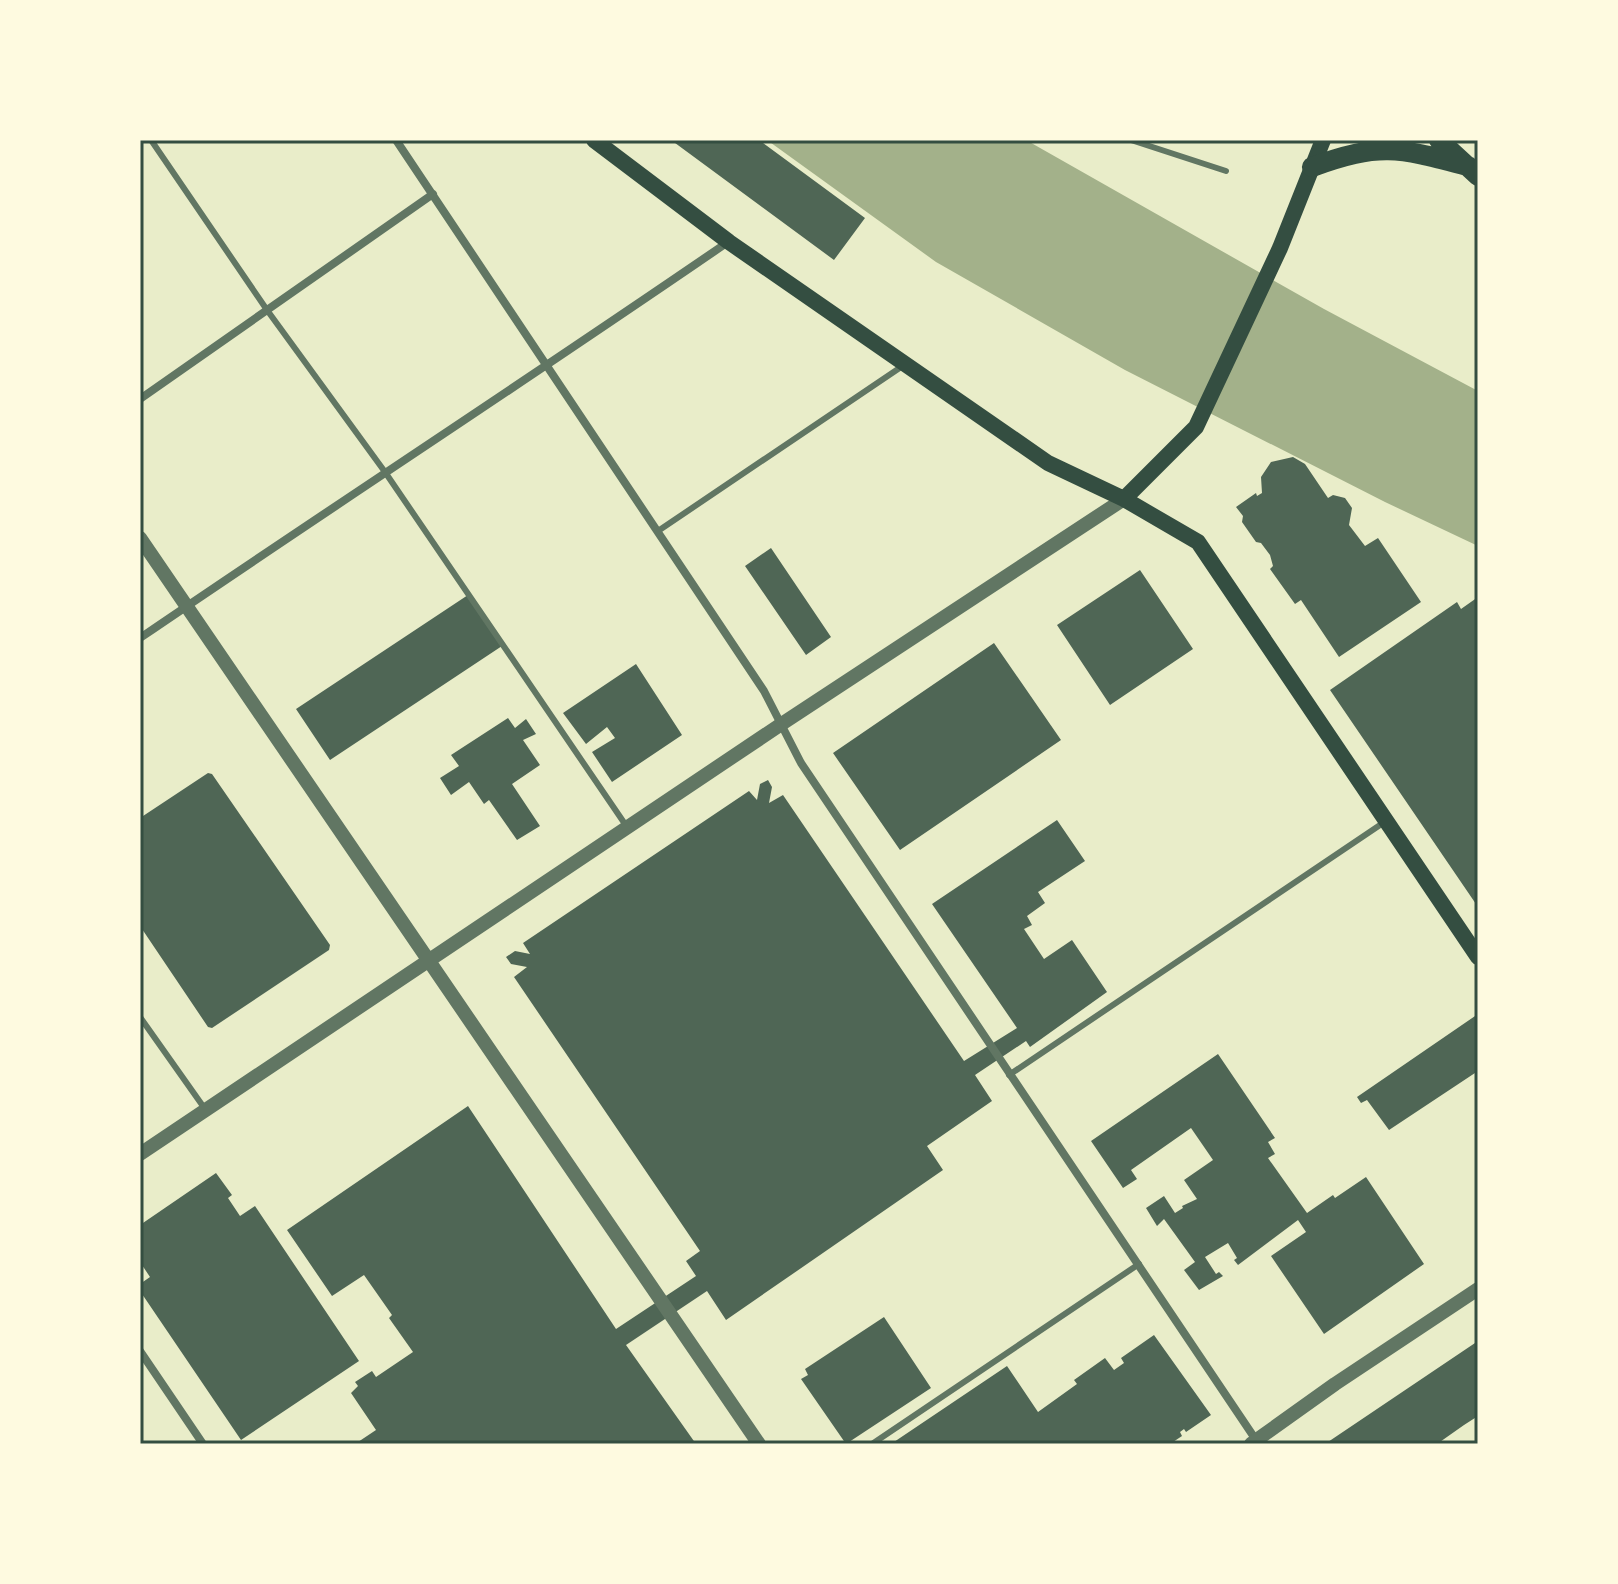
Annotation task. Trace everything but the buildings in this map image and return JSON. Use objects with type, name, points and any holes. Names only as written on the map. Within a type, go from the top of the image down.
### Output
[{"type":"main road","points":[[594,140],[729,242],[1048,463],[1124,499],[1198,542],[1478,957]]},
{"type":"main road","points":[[1124,499],[1196,427],[1280,248],[1323,140]]},
{"type":"main road","points":[[1439,140],[1473,171]]},
{"type":"main road","points":[[1312,167],[1350,153],[1384,148],[1411,152],[1473,171]]},
{"type":"street","points":[[396,140],[764,691],[801,763],[1139,1264],[1255,1443],[1335,1384],[1478,1289]]},
{"type":"street","points":[[140,399],[433,194]]},
{"type":"street","points":[[140,638],[729,242]]},
{"type":"street","points":[[140,1154],[780,725],[1124,499]]},
{"type":"street","points":[[140,538],[759,1444]]},
{"type":"street","points":[[140,1351],[203,1444]]},
{"type":"lane","points":[[151,140],[267,310],[385,472],[627,827]]},
{"type":"lane","points":[[1131,140],[1226,171]]},
{"type":"lane","points":[[658,531],[905,365]]},
{"type":"lane","points":[[1009,1075],[1386,821]]},
{"type":"lane","points":[[140,1017],[205,1110]]},
{"type":"lane","points":[[872,1444],[1139,1264]]},
{"type":"shaded area","points":[[767,140],[1026,140],[1324,309],[1478,391],[1478,546],[1125,370],[936,262]]}]
